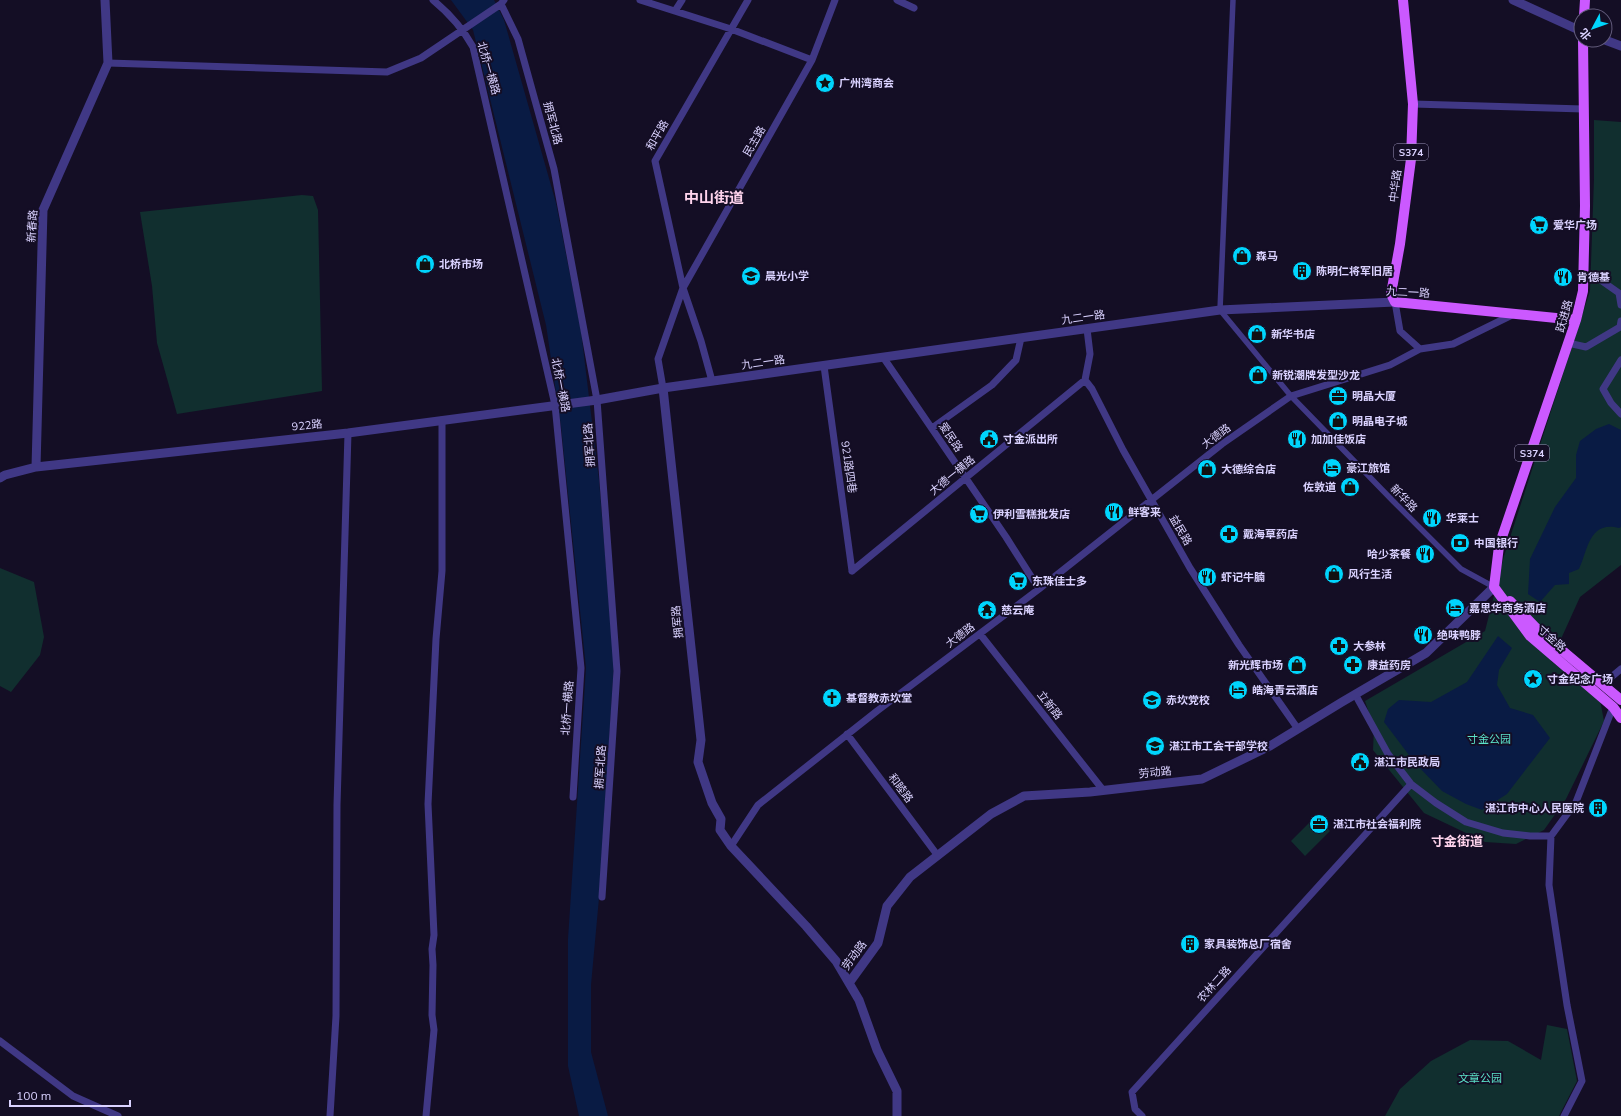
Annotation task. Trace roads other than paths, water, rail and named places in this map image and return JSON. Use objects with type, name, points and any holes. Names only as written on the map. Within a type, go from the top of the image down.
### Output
[{"type":"main road","name":"中华路","points":[[1395,302],[1391,294],[1400,244],[1411,159],[1413,104],[1403,0]]},
{"type":"main road","name":"跃进路","points":[[1494,587],[1499,546],[1576,320],[1583,291],[1585,206],[1583,48]]},
{"type":"main road","name":"九二一路","points":[[1395,302],[1576,320]]},
{"type":"main road","name":"寸金路","points":[[1494,587],[1516,606],[1538,630],[1621,700]]},
{"type":"main road","name":"寸金路","points":[[1494,587],[1530,636],[1613,707],[1621,718]]},
{"type":"street","name":"新春路","points":[[36,467],[43,210],[108,63],[105,0]]},
{"type":"street","name":"北桥一横路","points":[[433,0],[464,29],[473,46],[479,66],[555,405],[581,668],[573,797]]},
{"type":"street","points":[[640,0],[731,29],[812,60]]},
{"type":"street","points":[[675,11],[682,0]]},
{"type":"street","name":"和平路","points":[[712,381],[701,341],[682,288],[655,161],[748,0]]},
{"type":"street","name":"民主路","points":[[682,288],[812,60],[835,0]]},
{"type":"street","points":[[897,0],[914,8]]},
{"type":"street","points":[[1220,310],[1234,0]]},
{"type":"street","points":[[1513,0],[1573,27]]},
{"type":"street","points":[[108,63],[387,72],[421,58],[503,2]]},
{"type":"street","name":"拥军北路","points":[[503,2],[518,39],[554,169],[597,400],[617,671],[602,897]]},
{"type":"street","points":[[1413,104],[1583,109]]},
{"type":"street","points":[[1584,280],[1599,279],[1619,293],[1621,305]]},
{"type":"street","points":[[663,388],[658,359],[682,288]]},
{"type":"street","points":[[1395,302],[1400,331],[1420,348],[1453,344],[1515,314]]},
{"type":"street","name":"九二一路","points":[[597,400],[663,388],[1220,310],[1395,302]]},
{"type":"street","name":"新华路","points":[[1220,310],[1291,396],[1461,569],[1494,587]]},
{"type":"street","points":[[1568,343],[1586,347],[1620,327],[1621,321]]},
{"type":"street","points":[[1084,380],[1090,354],[1087,329]]},
{"type":"street","points":[[932,429],[992,385],[1016,360],[1021,338]]},
{"type":"street","name":"大德路","points":[[731,846],[758,805],[847,734],[1039,589],[1222,444],[1291,396],[1390,365],[1420,348]]},
{"type":"street","name":"爱民路","points":[[884,357],[1039,589]]},
{"type":"street","points":[[1621,360],[1603,389],[1611,403],[1621,414]]},
{"type":"street","name":"921路四巷","points":[[824,366],[852,571]]},
{"type":"street","name":"大德一横路","points":[[852,571],[1084,380]]},
{"type":"street","name":"益民路","points":[[1084,380],[1092,389],[1151,500],[1190,568],[1240,645],[1298,729]]},
{"type":"street","name":"拥军路","points":[[663,388],[701,740],[698,762],[712,803],[720,819],[720,830],[731,846],[806,926],[836,961],[859,1000],[876,1050],[897,1091],[897,1116]]},
{"type":"street","name":"922路","points":[[0,478],[5,475],[36,467],[348,433],[597,400]]},
{"type":"street","points":[[426,1116],[434,1030],[432,1015],[432,949],[434,935],[428,804],[436,639],[442,571],[442,420]]},
{"type":"street","points":[[330,1116],[336,1016],[337,805],[348,433]]},
{"type":"street","name":"劳动路","points":[[849,983],[878,943],[887,906],[910,877],[991,814],[1024,796],[1103,790],[1202,779],[1270,746],[1426,653],[1494,587]]},
{"type":"street","name":"立新路","points":[[980,634],[1103,790]]},
{"type":"street","points":[[1603,684],[1621,670]]},
{"type":"street","points":[[1355,694],[1388,754],[1411,784],[1436,804],[1466,822],[1503,833],[1530,836],[1551,836]]},
{"type":"street","points":[[1564,1116],[1582,1081],[1567,1005],[1549,885],[1551,836],[1576,802],[1613,707]]},
{"type":"street","name":"和睦路","points":[[847,734],[938,856]]},
{"type":"street","name":"农林二路","points":[[1142,1116],[1135,1109],[1132,1092],[1411,784]]},
{"type":"street","points":[[0,1041],[73,1096],[118,1116]]},
{"type":"water","points":[[451,0],[494,0],[504,20],[556,203],[581,331],[599,480],[614,664],[599,898],[591,985],[591,1052],[608,1116],[579,1116],[568,1066],[568,939],[586,668],[561,426],[546,325],[473,30]]},
{"type":"water","points":[[1609,424],[1621,430],[1621,527],[1601,528],[1596,532],[1591,538],[1579,569],[1569,573],[1569,584],[1555,585],[1540,602],[1528,594],[1530,559],[1555,507],[1576,478],[1576,455],[1580,441],[1596,429]]},
{"type":"water","points":[[1498,636],[1512,648],[1499,670],[1497,685],[1510,708],[1533,715],[1550,738],[1507,794],[1482,810],[1466,804],[1442,791],[1415,763],[1384,722],[1388,709],[1399,700],[1431,702],[1467,682]]},
{"type":"place","name":"广州湾商会","points":[[825,83]]},
{"type":"place","name":"爱华广场","points":[[1539,225]]},
{"type":"place","name":"森马","points":[[1242,256]]},
{"type":"place","name":"北桥市场","points":[[425,264]]},
{"type":"place","name":"陈明仁将军旧居","points":[[1302,271]]},
{"type":"place","name":"晨光小学","points":[[751,276]]},
{"type":"place","name":"肯德基","points":[[1563,277]]},
{"type":"place","name":"新华书店","points":[[1257,334]]},
{"type":"place","name":"新锐潮牌发型沙龙","points":[[1258,375]]},
{"type":"place","name":"明晶大厦","points":[[1338,396]]},
{"type":"place","name":"明晶电子城","points":[[1338,421]]},
{"type":"place","name":"寸金派出所","points":[[989,439]]},
{"type":"place","name":"加加佳饭店","points":[[1297,439]]},
{"type":"place","name":"豪江旅馆","points":[[1332,468]]},
{"type":"place","name":"大德综合店","points":[[1207,469]]},
{"type":"place","name":"佐敦道","points":[[1350,487]]},
{"type":"place","name":"鲜客来","points":[[1114,512]]},
{"type":"place","name":"伊利雪糕批发店","points":[[979,514]]},
{"type":"place","name":"华莱士","points":[[1432,518]]},
{"type":"place","name":"戴海草药店","points":[[1229,534]]},
{"type":"place","name":"中国银行","points":[[1460,543]]},
{"type":"place","name":"哈少茶餐","points":[[1425,554]]},
{"type":"place","name":"风行生活","points":[[1334,574]]},
{"type":"place","name":"虾记牛腩","points":[[1207,577]]},
{"type":"place","name":"东珠佳士多","points":[[1018,581]]},
{"type":"place","name":"嘉思华商务酒店","points":[[1455,608]]},
{"type":"place","name":"慈云庵","points":[[987,610]]},
{"type":"place","name":"绝味鸭脖","points":[[1423,635]]},
{"type":"place","name":"大参林","points":[[1339,646]]},
{"type":"place","name":"新光辉市场","points":[[1297,665]]},
{"type":"place","name":"康益药房","points":[[1353,665]]},
{"type":"place","name":"寸金纪念广场","points":[[1533,679]]},
{"type":"place","name":"皓海青云酒店","points":[[1238,690]]},
{"type":"place","name":"基督教赤坎堂","points":[[832,698]]},
{"type":"place","name":"赤坎党校","points":[[1152,700]]},
{"type":"place","name":"湛江市工会干部学校","points":[[1155,746]]},
{"type":"place","name":"湛江市民政局","points":[[1360,762]]},
{"type":"place","name":"湛江市中心人民医院","points":[[1598,808]]},
{"type":"place","name":"湛江市社会福利院","points":[[1319,824]]},
{"type":"place","name":"家具装饰总厂宿舍","points":[[1190,944]]},
{"type":"district","name":"中山街道","points":[[714,198]]},
{"type":"district","name":"寸金街道","points":[[1457,841]]},
{"type":"park label","name":"寸金公园","points":[[1489,739]]},
{"type":"park label","name":"文章公园","points":[[1480,1078]]}]
